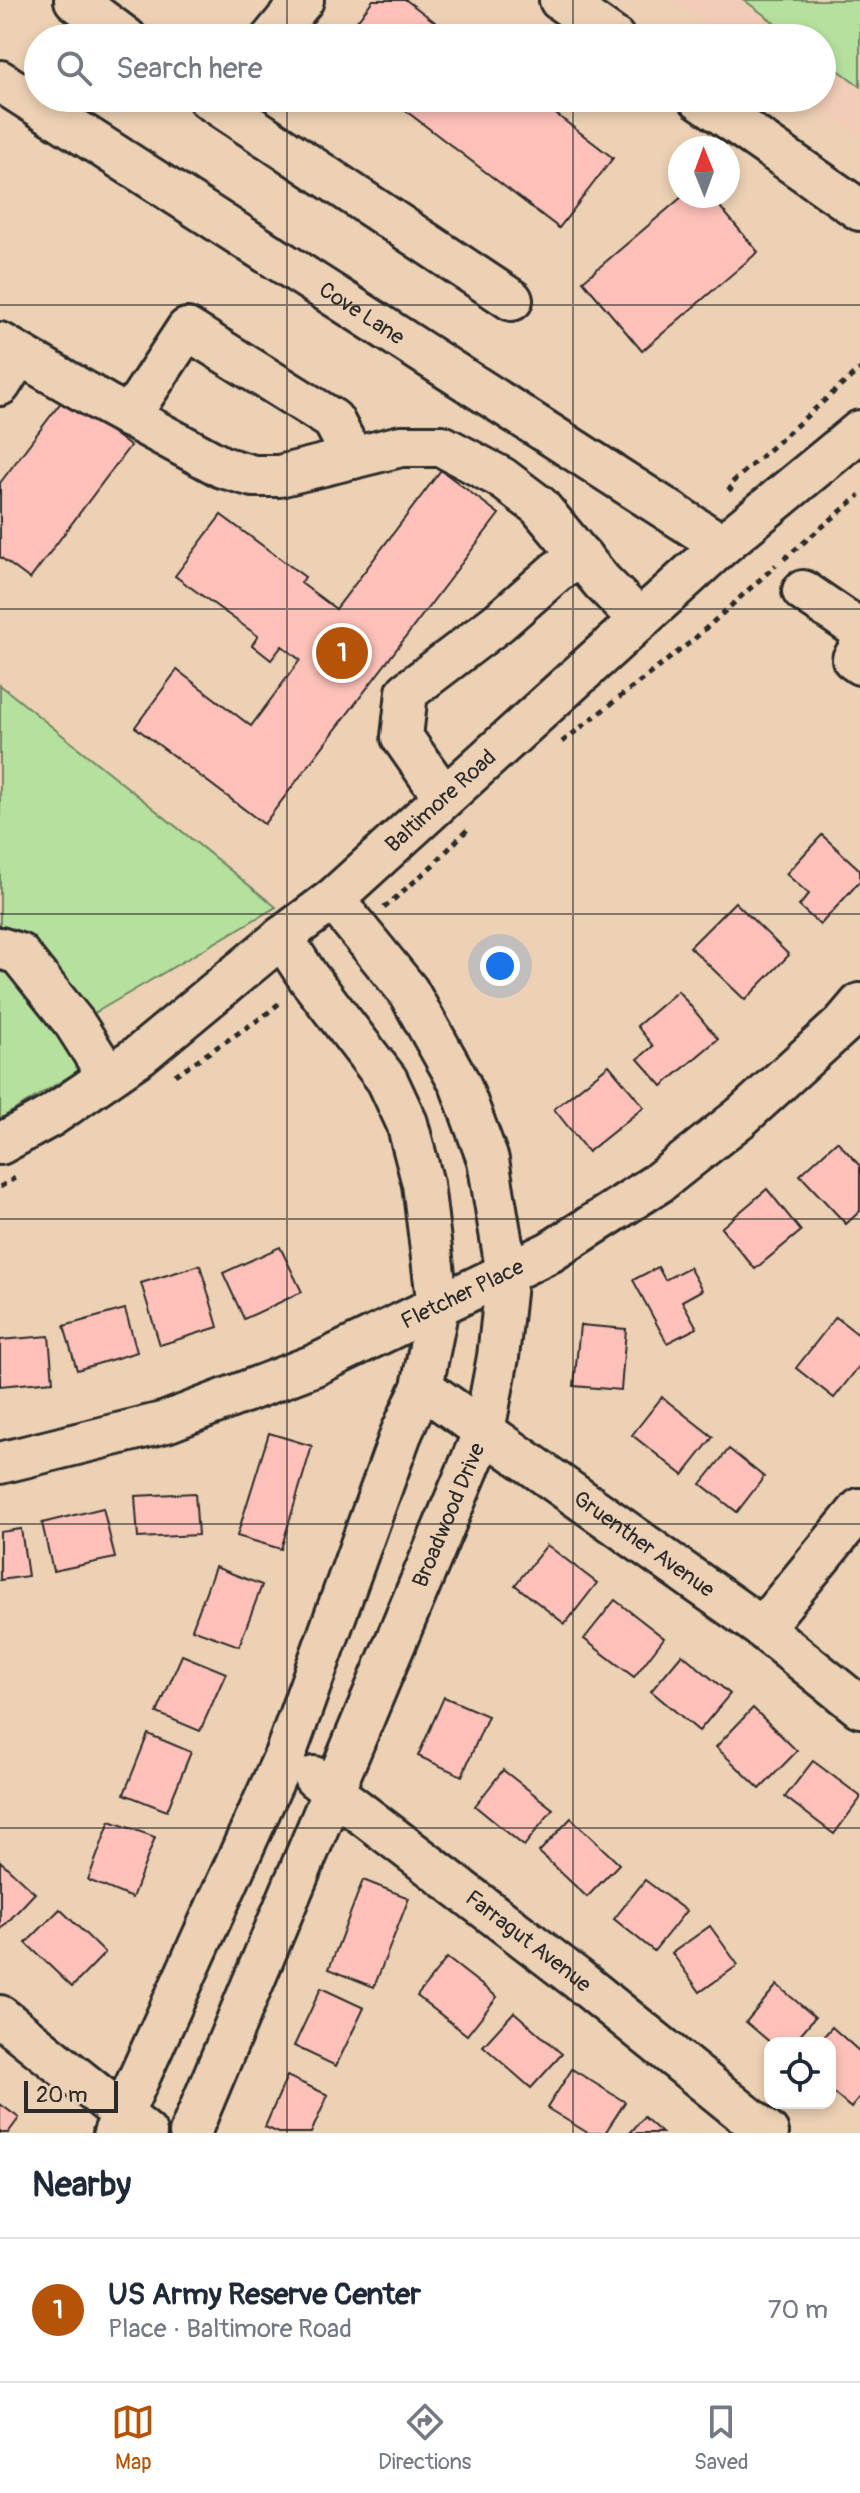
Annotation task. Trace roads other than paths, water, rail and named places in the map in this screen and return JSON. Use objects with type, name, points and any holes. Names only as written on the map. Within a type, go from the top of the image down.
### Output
[{"type":"street","points":[[75,0],[107,24]]},
{"type":"street","points":[[283,24],[303,0]]},
{"type":"street","points":[[560,0],[594,24]]},
{"type":"street","name":"Cove Lane","points":[[0,81],[24,96]]},
{"type":"street","name":"Cove Lane","points":[[48,112],[722,545]]},
{"type":"street","points":[[234,112],[512,300]]},
{"type":"street","points":[[719,112],[860,210]]},
{"type":"street","points":[[129,417],[187,329],[333,420],[353,458]]},
{"type":"street","points":[[6,361],[129,417],[222,467],[253,476],[279,476],[401,446],[442,446],[502,478],[539,506],[602,582],[640,620]]},
{"type":"street","name":"Baltimore Road","points":[[0,1144],[51,1116],[141,1054],[282,937],[333,899],[722,545],[860,431]]},
{"type":"street","points":[[444,797],[402,737],[407,692],[499,622],[557,571],[582,557]]},
{"type":"street","points":[[803,591],[860,630]]},
{"type":"street","points":[[860,648],[853,659],[860,664]]},
{"type":"street","name":"Broadwood Drive","points":[[190,2133],[484,1431],[498,1357],[507,1274],[488,1160],[460,1084],[408,991],[333,899]]},
{"type":"street","points":[[0,2016],[128,2127],[285,1755],[401,1434],[422,1387],[438,1307],[423,1184],[407,1123],[387,1080],[316,988],[282,937]]},
{"type":"street","points":[[0,948],[19,954],[75,1024],[108,1076]]},
{"type":"street","name":"Fletcher Place","points":[[0,1463],[166,1422],[315,1365],[550,1252],[658,1183],[854,1024]]},
{"type":"street","name":"Gruenther Avenue","points":[[422,1387],[762,1628],[860,1707]]},
{"type":"street","points":[[762,1628],[860,1509]]},
{"type":"street","name":"Farragut Avenue","points":[[285,1755],[575,1977],[768,2133]]},
{"type":"place","name":"US Army Reserve Center","points":[[342,653]]}]
